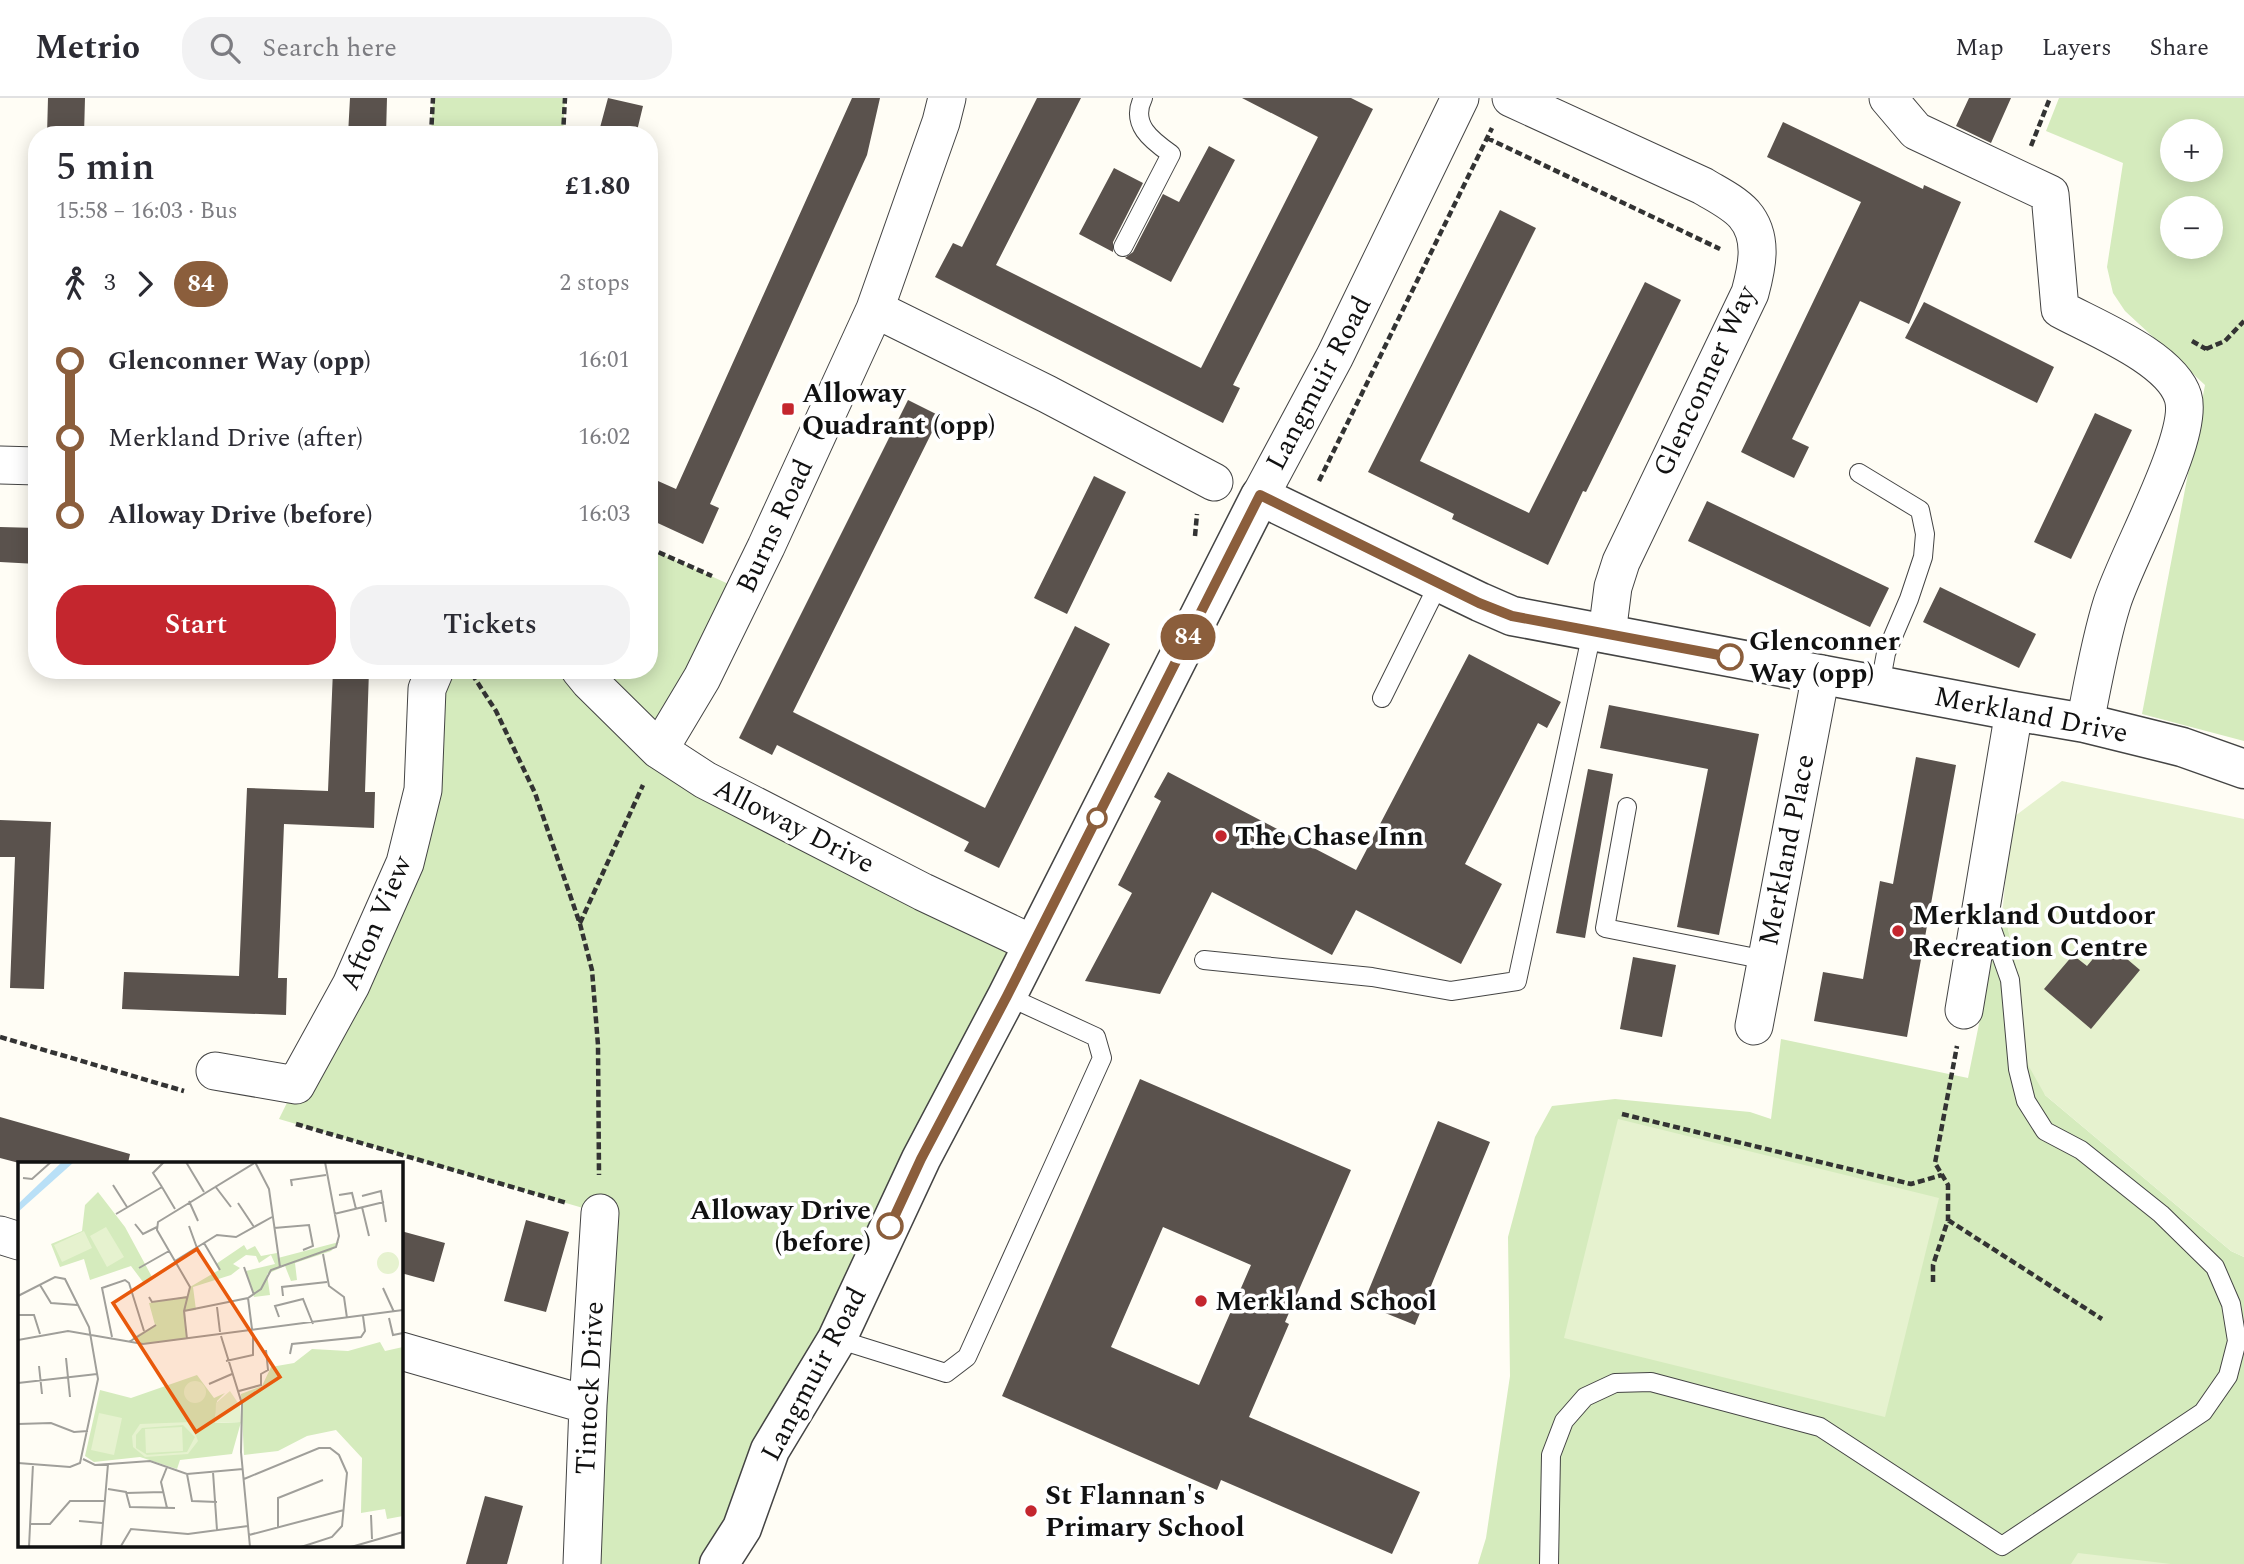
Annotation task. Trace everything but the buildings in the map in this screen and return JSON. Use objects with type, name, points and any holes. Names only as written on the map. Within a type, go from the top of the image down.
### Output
[{"type":"street","name":"Burns Road","points":[[659,750],[702,678],[875,309],[947,98]]},
{"type":"street","name":"Langmuir Road","points":[[719,1564],[742,1528],[770,1450],[837,1339],[921,1159],[1007,996],[1260,495],[1335,356],[1460,98]]},
{"type":"street","points":[[1888,98],[1916,131],[2050,194],[2060,309],[2143,354],[2169,373],[2183,396],[2183,428],[2175,455],[2122,574],[2112,604],[2085,723]]},
{"type":"street","name":"Glenconner Way","points":[[1504,108],[1703,186],[1744,215],[1753,232],[1759,253],[1749,293],[1620,562],[1599,633]]},
{"type":"street","points":[[875,309],[1047,394],[1214,482]]},
{"type":"street","points":[[0,465],[28,466]]},
{"type":"street","name":"Merkland Drive","points":[[1260,495],[1512,616],[2085,723],[2182,747],[2244,769]]},
{"type":"street","name":"Merkland Place","points":[[1754,1026],[1821,674]]},
{"type":"street","name":"Afton View","points":[[200,1081],[296,1085],[345,996],[405,863],[423,790],[427,689],[431,679]]},
{"type":"street","name":"Alloway Drive","points":[[587,679],[659,750],[705,780],[767,814],[1033,944]]},
{"type":"street","points":[[1964,1010],[2014,711]]},
{"type":"street","name":"Tintock Drive","points":[[582,1564],[588,1405],[600,1213]]},
{"type":"street","points":[[0,1235],[18,1241]]},
{"type":"street","points":[[402,1351],[588,1405]]},
{"type":"lane","points":[[1123,247],[1171,154],[1151,140],[1141,128],[1139,106],[1143,98]]},
{"type":"lane","points":[[1859,473],[1920,510],[1925,534],[1923,556],[1909,599],[1886,653],[1880,685]]},
{"type":"lane","points":[[1382,698],[1439,583]]},
{"type":"lane","points":[[1204,960],[1372,977],[1451,990],[1517,981],[1599,633]]},
{"type":"lane","points":[[1627,807],[1605,928],[1766,960]]},
{"type":"lane","points":[[1549,1564],[1551,1455],[1564,1421],[1585,1397],[1615,1383],[1651,1382],[1820,1427],[2002,1546],[2203,1412],[2228,1376],[2237,1341],[2231,1304],[2215,1267],[2161,1214],[2081,1150],[2045,1131],[2026,1101],[2018,1069],[2010,980],[1982,902]]},
{"type":"lane","points":[[837,1339],[946,1373],[967,1357],[1102,1058],[1096,1037],[1007,996]]},
{"type":"path","points":[[431,126],[433,98]]},
{"type":"path","points":[[563,126],[565,98]]},
{"type":"path","points":[[2017,180],[2050,98]]},
{"type":"path","points":[[1302,517],[1504,108]]},
{"type":"path","points":[[1488,138],[1757,267]]},
{"type":"path","points":[[2169,373],[2184,358],[2225,341],[2244,321]]},
{"type":"path","points":[[658,552],[744,591]]},
{"type":"path","points":[[293,1123],[600,1213],[598,1045],[593,970],[535,793],[496,711],[476,679]]},
{"type":"path","points":[[580,924],[659,750]]},
{"type":"path","points":[[0,1037],[200,1081]]},
{"type":"path","points":[[1933,1282],[1933,1265],[1948,1220],[1948,1185],[1935,1163],[1957,1051]]},
{"type":"path","points":[[1622,1114],[1911,1184],[1942,1175]]},
{"type":"path","points":[[1948,1220],[2102,1319]]},
{"type":"green space","points":[[433,98],[565,98],[563,126],[431,126]]},
{"type":"green space","points":[[2059,98],[2244,98],[2244,741],[2142,714],[2205,385],[2125,311],[2113,293],[2107,267],[2123,163],[2046,131]]},
{"type":"green space","points":[[658,552],[744,591],[659,750],[1033,944],[719,1564],[582,1564],[600,1213],[279,1119],[405,863],[434,679],[658,679]]},
{"type":"green space","points":[[2062,781],[2244,819],[2244,1257],[2231,1251],[2045,1095],[2027,1063],[2017,969],[2003,906],[2011,819]]},
{"type":"green space","points":[[2003,906],[2045,1095],[2231,1251],[2244,1257],[2244,1564],[1478,1564],[1486,1538],[1510,1376],[1508,1237],[1535,1137],[1552,1106],[1615,1099],[1750,1112],[1771,1119],[1781,1039],[1968,1078]]},
{"type":"green space","points":[[1618,1119],[1939,1198],[1885,1417],[1564,1338]]},
{"type":"green space","points":[[2078,1553],[2171,1564],[2071,1564]]},
{"type":"bus line","name":"84","points":[[890,1226],[921,1159],[1007,996],[1260,495],[1479,603],[1512,616],[1730,657]]},
{"type":"place","name":"Alloway Quadrant (opp)","points":[[788,409]]},
{"type":"place","name":"Glenconner Way (opp)","points":[[1730,657]]},
{"type":"place","name":"The Chase Inn","points":[[1221,836]]},
{"type":"place","name":"Merkland Outdoor Recreation Centre","points":[[1898,931]]},
{"type":"place","name":"Alloway Drive (before)","points":[[890,1226]]},
{"type":"place","name":"Merkland School","points":[[1201,1301]]},
{"type":"place","name":"St Flannan's Primary School","points":[[1031,1511]]}]
